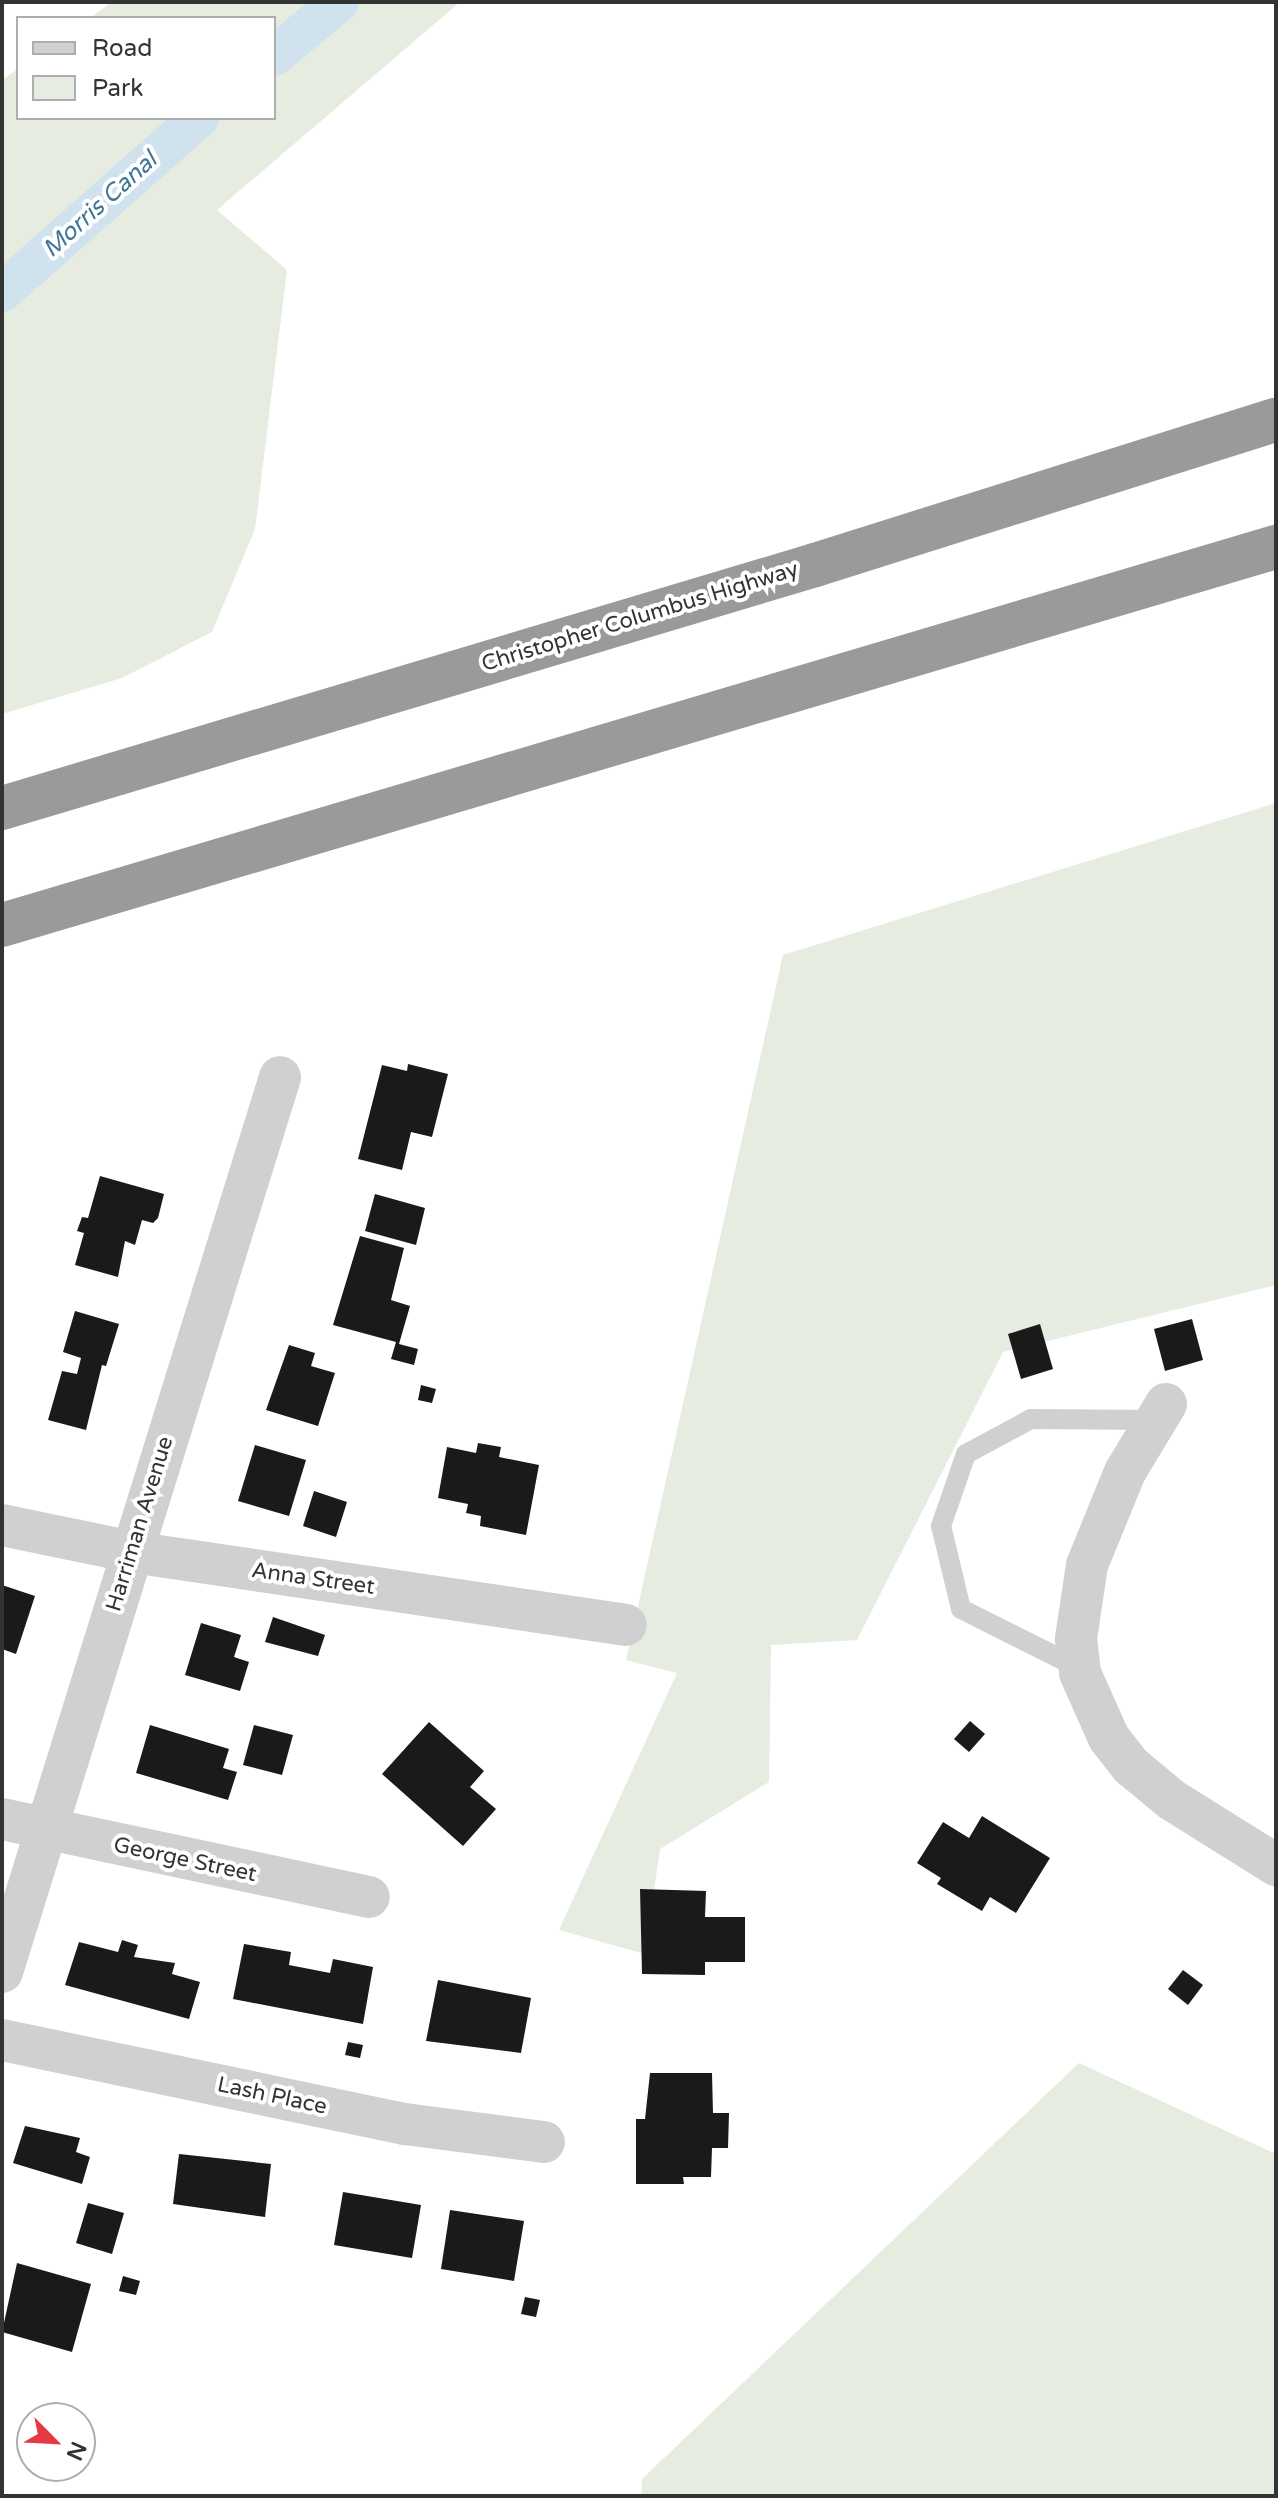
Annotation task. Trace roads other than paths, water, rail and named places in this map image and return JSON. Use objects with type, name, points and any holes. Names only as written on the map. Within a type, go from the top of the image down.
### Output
[{"type":"highway","name":"Christopher Columbus Highway","points":[[2,808],[800,570],[1276,420]]},
{"type":"highway","points":[[2,925],[1276,547]]},
{"type":"street","name":"Harriman Avenue","points":[[2,1972],[280,1077]]},
{"type":"street","points":[[1161,1412],[1125,1472],[1087,1565],[1076,1639],[1080,1669],[1092,1707],[1131,1766],[1172,1800],[1276,1865]]},
{"type":"street","name":"Anna Street","points":[[2,1525],[132,1552],[626,1625]]},
{"type":"street","name":"George Street","points":[[2,1819],[46,1831],[369,1897]]},
{"type":"street","name":"Lash Place","points":[[2,2040],[405,2124],[544,2142]]},
{"type":"lane","points":[[1080,1669],[961,1609],[941,1526],[966,1454],[1031,1419],[1161,1412]]},
{"type":"waterway","name":"Morris Canal","points":[[276,54],[339,2]]},
{"type":"waterway","name":"Morris Canal","points":[[2,292],[197,120]]}]
